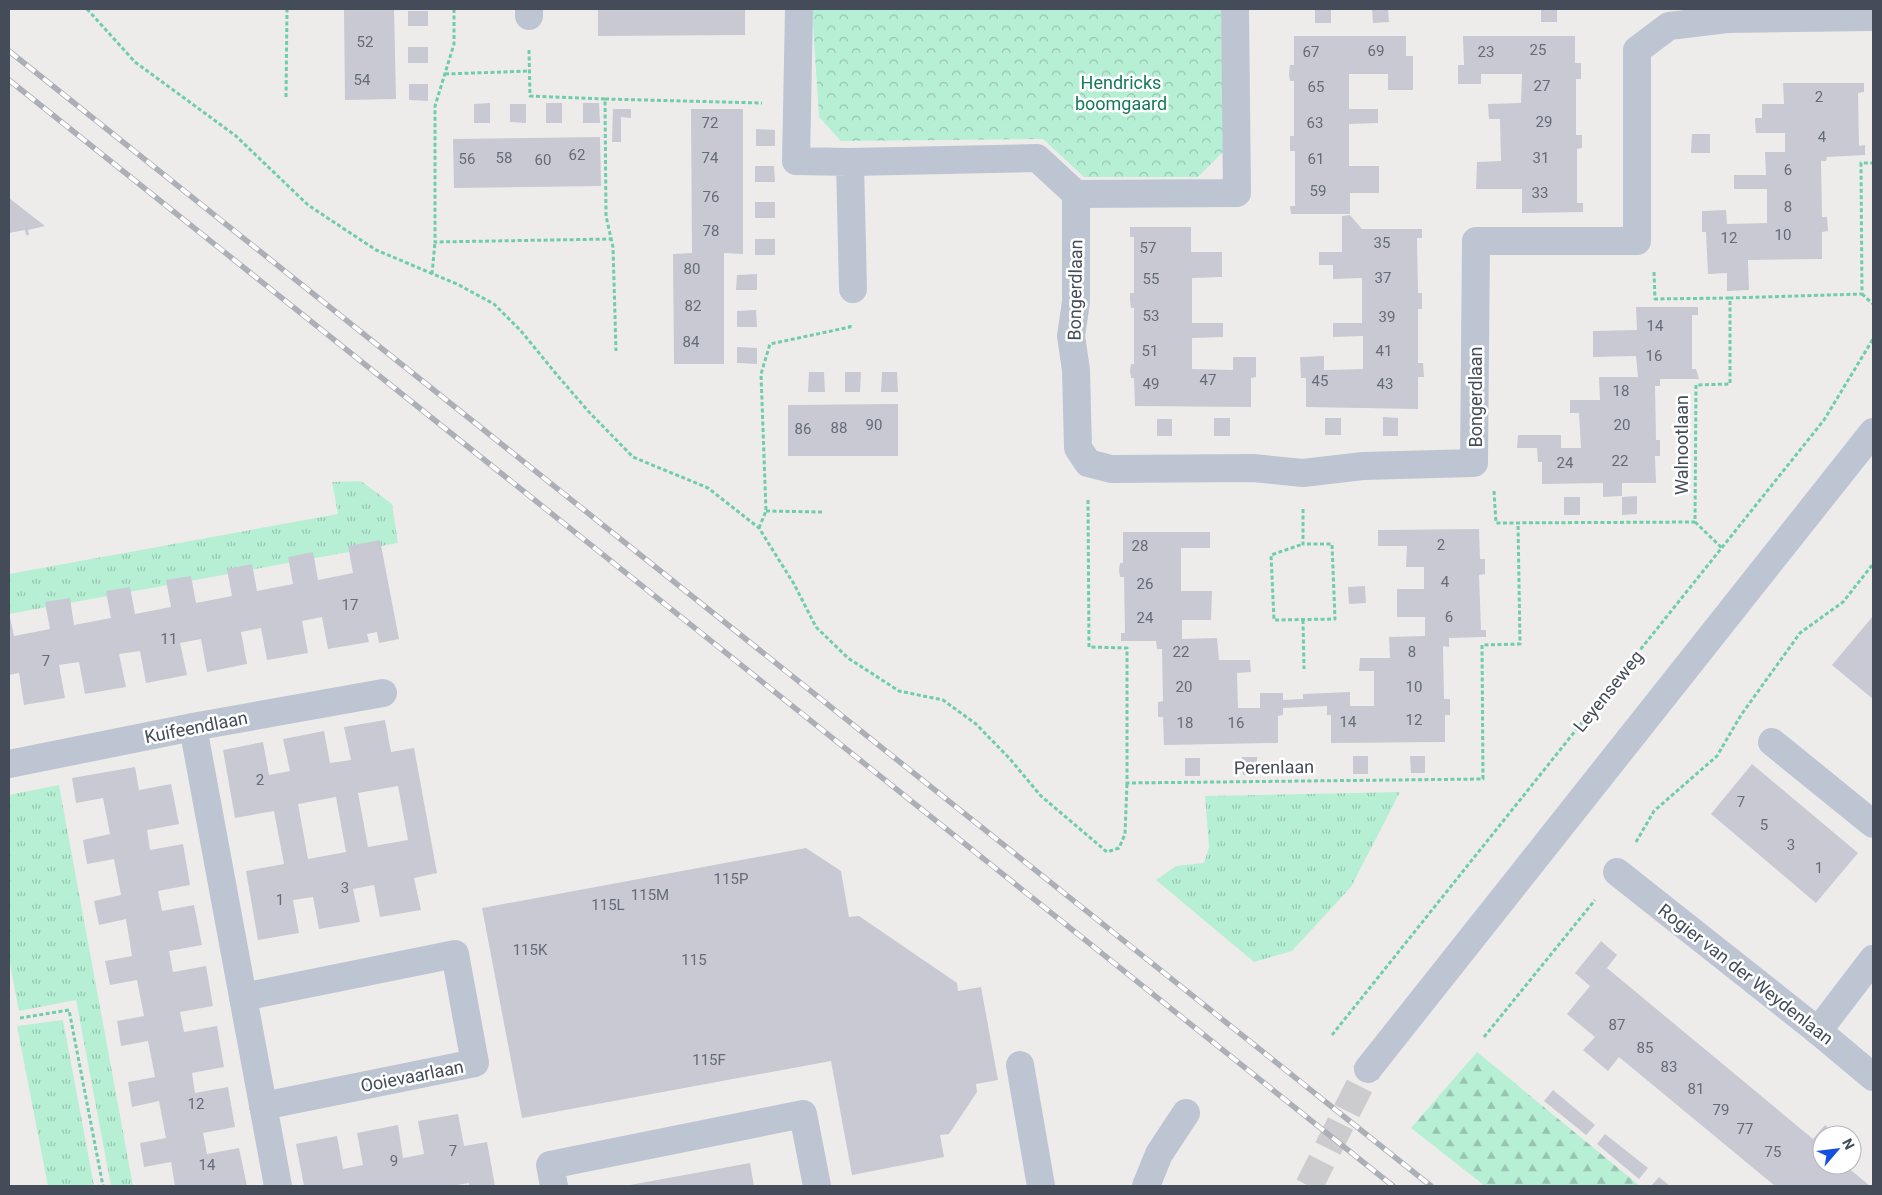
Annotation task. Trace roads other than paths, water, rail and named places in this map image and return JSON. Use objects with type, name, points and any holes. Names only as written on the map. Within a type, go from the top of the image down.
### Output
[{"type":"street","points":[[799,9],[797,18],[796,161],[850,162],[1037,158],[1076,194],[1237,193],[1235,9]]},
{"type":"street","points":[[1726,14],[1873,17]]},
{"type":"street","name":"Bongerdlaan","points":[[1076,194],[1076,302],[1071,336],[1076,370],[1078,448],[1088,464],[1111,468],[1253,468],[1303,474],[1363,466],[1474,463],[1476,241],[1637,241],[1637,50],[1669,26],[1726,14]]},
{"type":"street","points":[[850,162],[853,289]]},
{"type":"street","points":[[1368,1069],[1873,432]]},
{"type":"street","name":"Kuifeendlaan","points":[[9,764],[193,727],[383,693]]},
{"type":"street","points":[[193,727],[278,1186]]},
{"type":"street","points":[[1772,742],[1873,824]]},
{"type":"street","name":"Rogier van der Weydenlaan","points":[[1617,872],[1818,1030],[1873,1077]]},
{"type":"street","name":"Ooievaarlaan","points":[[243,996],[455,954],[475,1063],[263,1106]]},
{"type":"street","points":[[1818,1030],[1873,959]]},
{"type":"street","points":[[1020,1065],[1041,1186]]},
{"type":"street","points":[[1146,1186],[1159,1154],[1186,1113]]},
{"type":"street","points":[[554,1186],[550,1165],[803,1114],[817,1186]]},
{"type":"tunnel","points":[[1309,1186],[1368,1069]]},
{"type":"railway","points":[[9,51],[1431,1186]]},
{"type":"railway","points":[[9,80],[1393,1186]]},
{"type":"park label","name":"Hendricks boomgaard","points":[[1121,92]]}]
